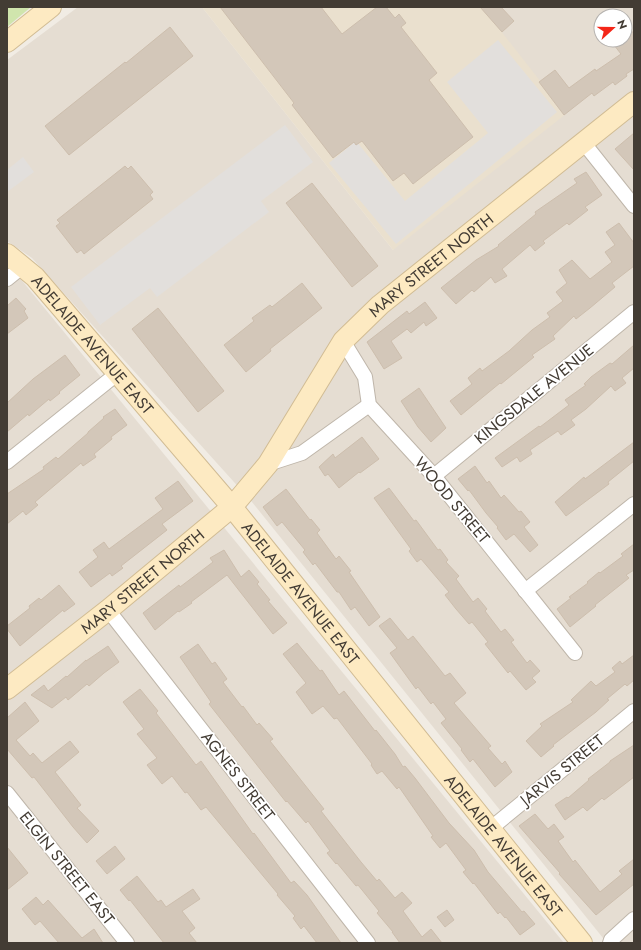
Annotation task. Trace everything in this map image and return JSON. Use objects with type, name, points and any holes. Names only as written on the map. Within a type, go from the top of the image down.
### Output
[{"type":"main road","points":[[7,42],[51,7]]},
{"type":"main road","name":"MARY STREET NORTH","points":[[7,689],[108,610],[232,507],[268,464],[343,341],[380,305],[634,102]]},
{"type":"main road","name":"ADELAIDE AVENUE EAST","points":[[7,254],[35,277],[232,507],[582,943]]},
{"type":"street","points":[[583,142],[634,206]]},
{"type":"street","points":[[7,279],[23,266]]},
{"type":"street","name":"KINGSDALE AVENUE","points":[[434,476],[634,312]]},
{"type":"street","points":[[268,464],[302,453],[369,405],[365,377],[343,341]]},
{"type":"street","points":[[7,462],[118,373]]},
{"type":"street","name":"WOOD STREET","points":[[369,405],[434,476],[575,653]]},
{"type":"street","points":[[525,590],[634,504]]},
{"type":"street","name":"AGNES STREET","points":[[108,610],[368,943]]},
{"type":"street","name":"JARVIS STREET","points":[[490,829],[634,711]]},
{"type":"street","name":"ELGIN STREET EAST","points":[[7,793],[127,943]]},
{"type":"street","points":[[610,943],[611,940],[634,919]]},
{"type":"shaded area","points":[[78,7],[202,7],[393,250],[482,7],[634,7],[634,943],[607,943],[252,502],[32,258],[7,241],[7,60]]},
{"type":"shaded area","points":[[202,7],[482,7],[566,114],[393,250]]},
{"type":"shaded area","points":[[498,40],[557,112],[396,244],[329,163],[356,141],[405,201],[488,133],[447,82]]},
{"type":"shaded area","points":[[285,125],[313,162],[261,201],[269,212],[157,297],[150,288],[100,325],[71,287]]},
{"type":"shaded area","points":[[23,157],[34,172],[7,192],[7,170]]},
{"type":"shaded area","points":[[7,269],[19,277],[564,943],[7,943]]},
{"type":"green space","points":[[7,7],[31,7],[7,27]]},
{"type":"building","points":[[220,7],[321,7],[342,34],[377,7],[386,7],[395,18],[399,14],[406,23],[401,27],[437,73],[429,80],[473,137],[413,184],[404,173],[393,181],[362,141],[356,145],[354,142],[333,158],[292,105],[294,103]]},
{"type":"building","points":[[480,7],[501,7],[514,21],[502,32]]},
{"type":"building","points":[[170,27],[193,56],[69,155],[45,126]]},
{"type":"building","points":[[634,31],[634,69],[626,74],[627,76],[615,85],[613,82],[594,96],[592,93],[564,115],[539,82],[555,70],[569,88],[595,69],[596,71],[621,54],[616,48],[633,48]]},
{"type":"building","points":[[634,133],[634,170],[615,149]]},
{"type":"building","points":[[125,166],[128,169],[131,166],[153,192],[150,195],[153,199],[84,254],[81,250],[77,253],[56,226],[60,223],[57,220]]},
{"type":"building","points":[[586,172],[602,195],[585,207],[588,210],[569,225],[567,223],[543,241],[545,243],[535,251],[530,245],[502,269],[507,276],[495,283],[491,277],[474,292],[472,290],[456,304],[441,288],[476,260],[499,246],[498,245],[536,214],[535,212],[577,183],[574,179]]},
{"type":"building","points":[[312,183],[378,266],[352,287],[286,203]]},
{"type":"building","points":[[619,223],[634,243],[634,266],[612,283],[615,287],[590,308],[576,319],[574,316],[553,336],[555,339],[532,355],[534,357],[461,415],[450,401],[472,384],[468,378],[480,368],[482,371],[509,351],[532,330],[550,317],[547,313],[563,301],[556,292],[567,283],[559,270],[572,260],[590,279],[612,262],[605,252],[615,245],[606,232]]},
{"type":"building","points":[[302,283],[322,308],[270,349],[271,351],[246,372],[224,345],[254,321],[252,318],[270,305],[272,307]]},
{"type":"building","points":[[16,298],[26,309],[24,311],[28,318],[7,334],[7,306]]},
{"type":"building","points":[[425,302],[437,318],[426,326],[424,322],[411,333],[407,329],[391,341],[402,358],[384,369],[367,342],[407,311],[409,314]]},
{"type":"building","points":[[158,308],[224,391],[198,412],[132,329]]},
{"type":"building","points":[[634,345],[634,368],[622,378],[626,383],[615,391],[611,386],[586,409],[571,420],[575,425],[561,435],[558,431],[530,450],[532,454],[520,462],[517,457],[502,467],[495,458],[569,405],[565,400],[586,385],[584,384],[591,377],[610,363],[612,364]]},
{"type":"building","points":[[65,355],[80,375],[50,401],[49,399],[29,416],[28,414],[7,432],[7,403],[33,379]]},
{"type":"building","points":[[419,388],[446,428],[431,442],[418,427],[401,401]]},
{"type":"building","points":[[115,409],[127,425],[111,437],[112,439],[94,454],[96,457],[83,466],[81,463],[35,502],[38,505],[26,515],[23,511],[7,524],[7,494],[44,469],[43,467],[56,457],[58,459],[88,433],[104,418],[103,417]]},
{"type":"building","points":[[362,437],[379,459],[360,473],[359,472],[339,488],[328,474],[325,476],[319,467],[333,454],[335,458]]},
{"type":"building","points":[[634,442],[634,461],[608,482],[609,484],[566,516],[555,502],[584,477],[585,479]]},
{"type":"building","points":[[475,466],[487,483],[489,481],[501,498],[504,495],[530,522],[524,527],[538,545],[530,552],[514,534],[506,540],[497,528],[498,527],[469,490],[468,491],[458,479]]},
{"type":"building","points":[[178,481],[193,501],[162,524],[167,530],[121,566],[123,568],[112,576],[110,573],[91,587],[79,572],[98,557],[93,550],[104,542],[109,549],[163,509],[155,498]]},
{"type":"building","points":[[389,488],[414,521],[416,520],[438,550],[440,549],[448,560],[446,562],[459,576],[456,579],[473,602],[478,598],[487,609],[485,611],[501,632],[505,629],[514,640],[511,642],[527,663],[530,660],[540,671],[532,678],[536,682],[526,690],[510,671],[508,673],[485,644],[488,642],[472,622],[469,624],[445,595],[449,592],[421,559],[417,562],[409,551],[411,549],[374,498]]},
{"type":"building","points":[[286,489],[310,520],[311,519],[320,530],[317,533],[336,559],[339,556],[351,571],[349,572],[380,617],[369,626],[355,607],[351,610],[339,592],[337,592],[315,563],[313,565],[303,552],[305,550],[282,522],[277,526],[263,507]]},
{"type":"building","points":[[634,544],[634,570],[626,575],[629,578],[570,627],[557,609],[599,572],[600,573],[623,556],[621,554]]},
{"type":"building","points":[[224,550],[241,577],[249,570],[259,582],[257,584],[270,600],[268,601],[287,623],[273,634],[227,575],[155,630],[143,613],[179,585],[180,587],[213,562],[210,558]]},
{"type":"building","points":[[59,585],[75,604],[64,612],[63,610],[20,646],[7,629],[7,626],[30,608],[29,606],[39,598],[41,600]]},
{"type":"building","points":[[390,618],[408,640],[413,636],[445,676],[450,673],[466,693],[454,703],[491,746],[488,748],[502,764],[505,761],[512,772],[495,787],[473,759],[470,762],[461,750],[462,749],[441,723],[446,719],[433,702],[431,704],[418,687],[416,689],[390,653],[397,648],[379,626]]},
{"type":"building","points":[[297,643],[320,671],[322,670],[339,695],[344,691],[395,754],[403,767],[405,766],[449,823],[474,850],[488,872],[522,912],[524,911],[535,924],[520,935],[506,917],[505,918],[500,912],[498,914],[474,883],[473,884],[463,872],[466,870],[446,843],[440,848],[431,837],[433,836],[399,787],[397,789],[382,771],[377,774],[371,765],[372,764],[337,718],[334,719],[323,706],[312,714],[296,692],[306,683],[283,654]]},
{"type":"building","points":[[198,644],[212,664],[215,662],[227,679],[223,682],[242,707],[243,706],[257,725],[259,723],[273,739],[270,741],[324,809],[321,811],[361,862],[377,881],[379,879],[395,898],[402,892],[412,903],[403,911],[422,937],[431,929],[442,943],[400,943],[377,913],[379,911],[358,885],[356,886],[327,853],[330,851],[308,821],[306,823],[287,801],[286,802],[209,704],[211,702],[180,657]]},
{"type":"building","points":[[108,646],[119,662],[89,686],[87,684],[68,700],[66,697],[52,708],[31,695],[44,685],[48,691],[86,660]]},
{"type":"building","points":[[634,655],[634,680],[627,686],[625,684],[607,699],[609,700],[596,712],[553,745],[554,746],[541,757],[526,741],[542,726],[540,724],[573,702],[571,700],[591,681],[596,686],[615,672],[612,668],[620,661],[622,664]]},
{"type":"building","points":[[140,689],[158,711],[156,713],[196,765],[201,761],[253,834],[254,833],[291,883],[294,881],[307,895],[341,943],[317,943],[304,926],[301,929],[293,918],[295,916],[277,895],[278,894],[206,807],[201,810],[172,776],[162,784],[147,765],[157,758],[137,734],[144,729],[123,702]]},
{"type":"building","points":[[25,702],[39,721],[16,740],[30,756],[33,753],[42,763],[70,741],[79,752],[55,772],[81,805],[77,808],[99,831],[87,843],[34,777],[32,778],[7,749],[7,718]]},
{"type":"building","points":[[634,745],[634,777],[604,800],[602,798],[587,811],[583,807],[565,820],[555,805],[567,797],[568,798],[610,761]]},
{"type":"building","points":[[535,814],[548,829],[554,824],[564,837],[558,841],[573,862],[575,860],[600,892],[622,874],[619,871],[634,859],[634,884],[596,915],[519,826]]},
{"type":"building","points":[[115,846],[125,859],[107,874],[96,861]]},
{"type":"building","points":[[7,847],[28,873],[7,890]]},
{"type":"building","points":[[137,876],[158,902],[161,900],[166,907],[193,889],[200,899],[182,911],[195,928],[189,933],[197,943],[164,943],[130,900],[129,901],[120,890]]},
{"type":"building","points":[[36,897],[43,905],[48,900],[82,938],[94,929],[103,943],[59,943],[40,921],[35,925],[22,909]]},
{"type":"building","points":[[447,910],[454,920],[445,927],[437,917]]}]
